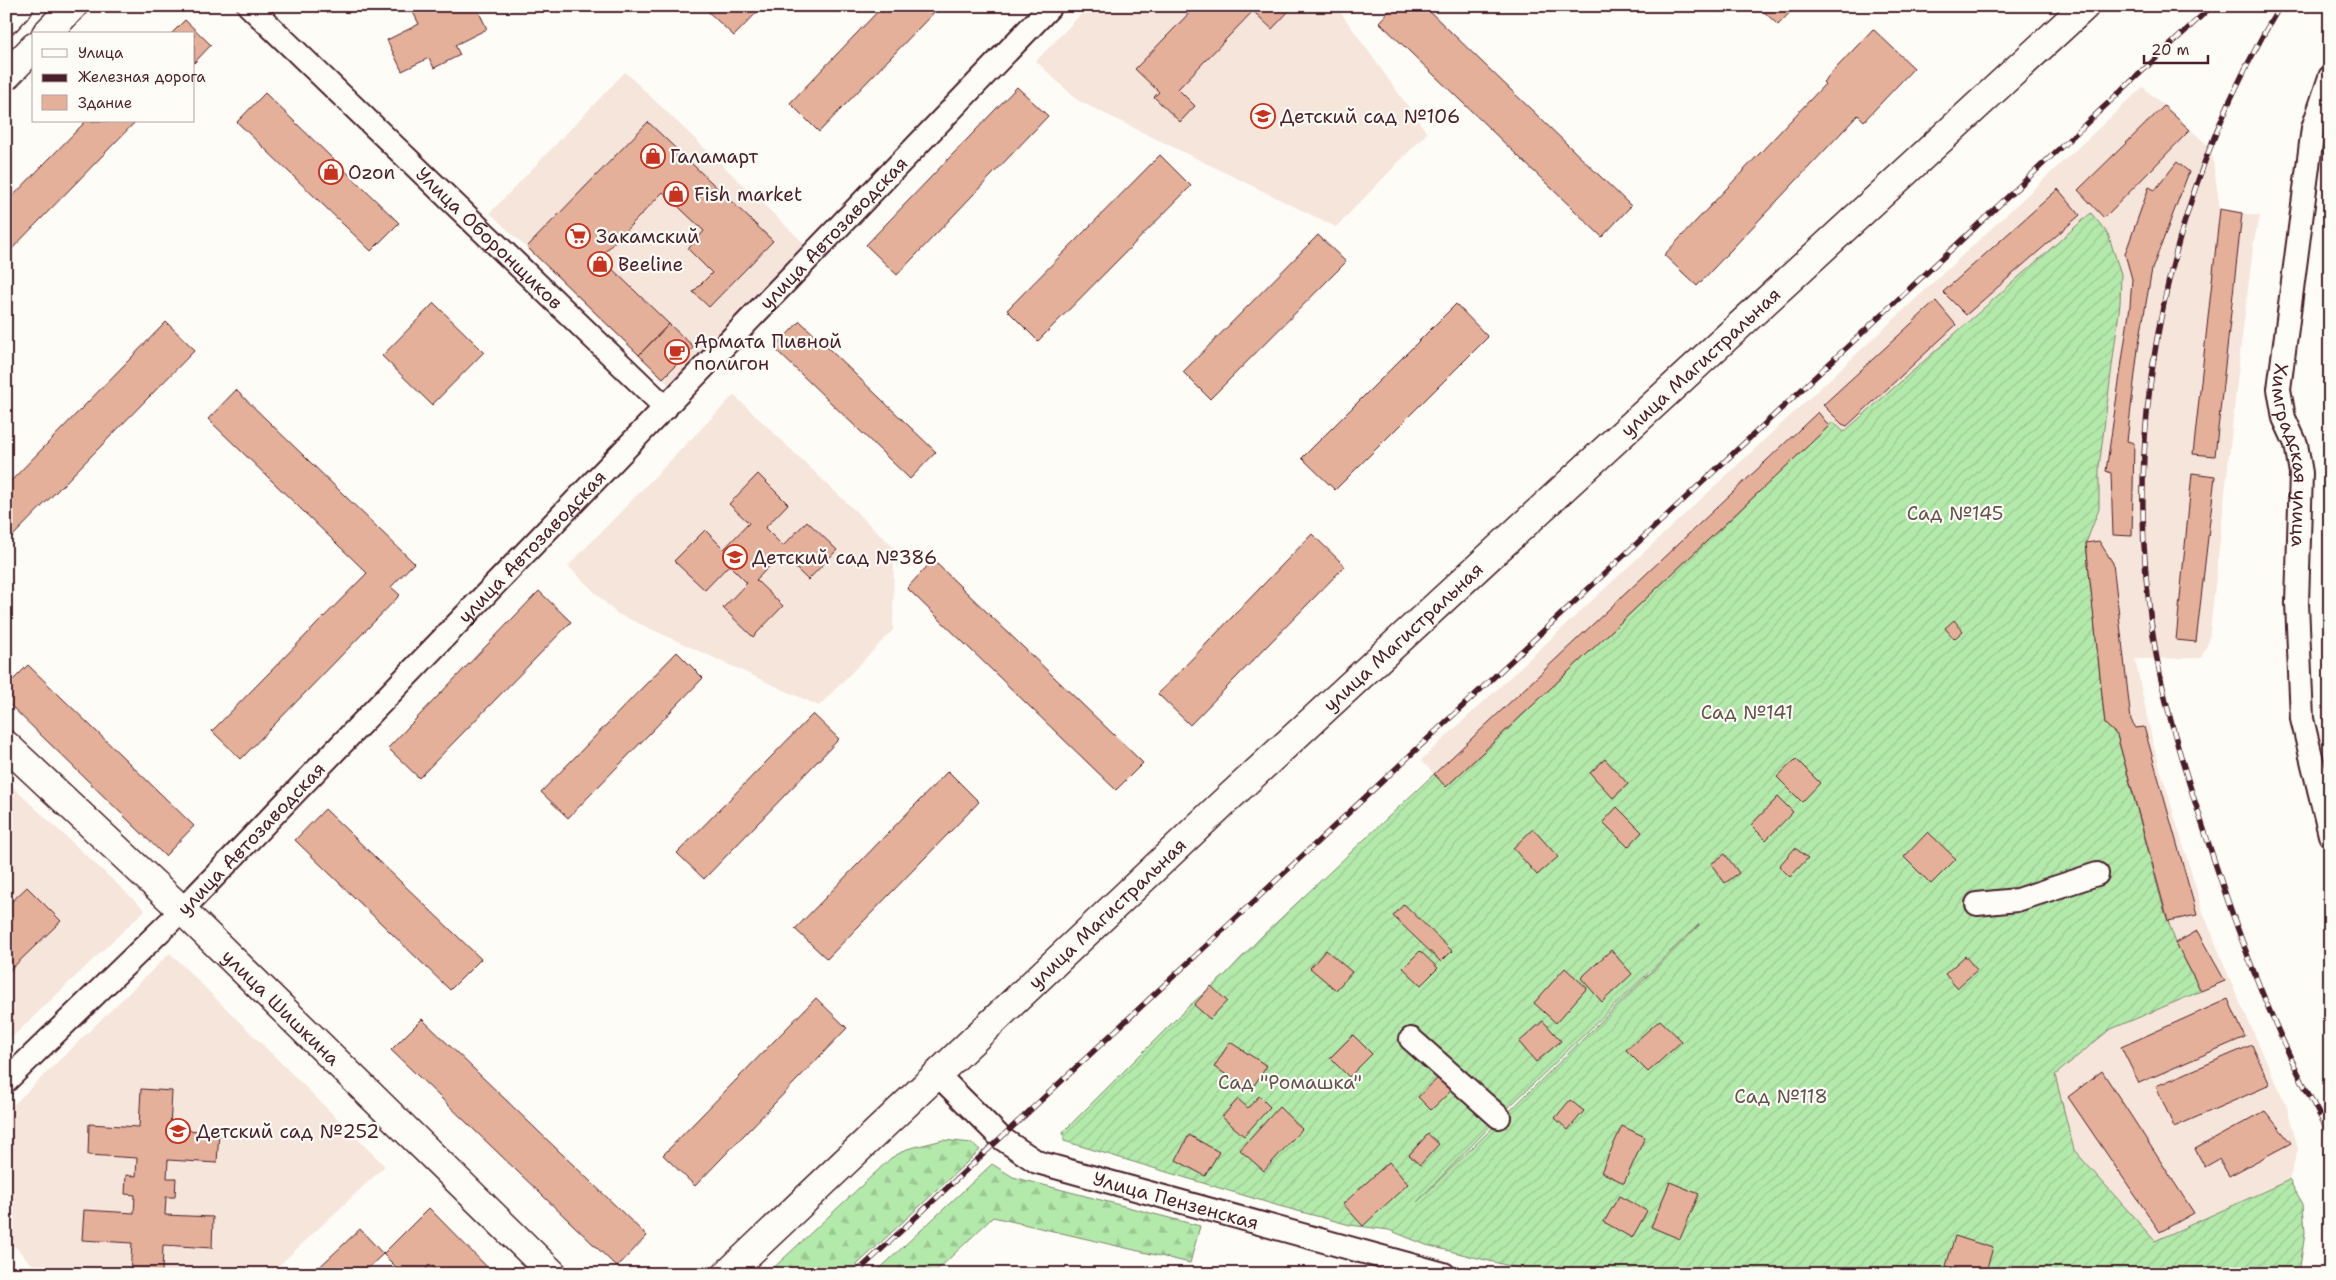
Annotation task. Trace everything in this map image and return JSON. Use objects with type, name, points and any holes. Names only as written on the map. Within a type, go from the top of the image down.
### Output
[{"type":"main road","points":[[6,20],[19,6]]},
{"type":"main road","points":[[48,32],[72,6]]},
{"type":"main road","name":"улица Магистральная","points":[[727,1274],[951,1059],[1230,796],[2085,6]]},
{"type":"main road","points":[[6,76],[32,49]]},
{"type":"main road","name":"улица Шишкина","points":[[6,745],[182,910],[553,1274]]},
{"type":"street","name":"Улица Оборонщиков","points":[[249,6],[666,408]]},
{"type":"street","name":"улица Автозаводская","points":[[6,1081],[182,910],[1052,6]]},
{"type":"street","name":"Химградская улица","points":[[2330,77],[2313,128],[2279,389],[2284,418],[2296,444],[2302,474],[2296,604],[2302,719],[2330,835]]},
{"type":"street","points":[[1977,904],[2016,900],[2097,874]]},
{"type":"street","points":[[1411,1039],[1500,1117]]},
{"type":"street","name":"Улица Пензенская","points":[[937,1074],[1001,1138],[1037,1162],[1444,1274]]},
{"type":"shaded area","name":"Детский сад №106","points":[[1089,6],[1336,6],[1427,133],[1336,227],[1077,100],[1036,61]]},
{"type":"shaded area","points":[[625,72],[810,249],[673,389],[490,213]]},
{"type":"shaded area","points":[[2143,87],[2211,148],[2220,209],[2260,216],[2254,240],[2241,345],[2209,641],[2201,658],[2135,659],[2153,744],[2202,909],[2233,987],[2287,1107],[2298,1149],[2289,1180],[2155,1241],[2073,1150],[2055,1075],[2109,1030],[2201,991],[2176,943],[2164,910],[2117,735],[2105,724],[2086,543],[2099,509],[2099,467],[2120,304],[2121,274],[2108,234],[1843,433],[1833,422],[1446,787],[1421,760]]},
{"type":"shaded area","name":"Детский сад №386","points":[[734,395],[894,548],[893,630],[819,706],[616,613],[568,566]]},
{"type":"shaded area","points":[[6,781],[145,910],[6,1043]]},
{"type":"shaded area","name":"Детский сад №252","points":[[170,953],[385,1166],[270,1274],[41,1274],[6,1237],[6,1112]]},
{"type":"green space","points":[[2091,213],[2108,234],[2121,274],[2120,304],[2099,467],[2099,509],[2086,543],[2105,724],[2117,735],[2164,910],[2176,943],[2201,991],[2109,1030],[2055,1075],[2074,1150],[2155,1241],[2289,1180],[2303,1204],[2305,1233],[2299,1274],[1541,1274],[1426,1245],[1389,1230],[1350,1225],[1279,1206],[1064,1141],[1063,1132],[1189,1006],[1224,976],[1262,936],[1434,774],[1447,786],[1833,422],[1844,432]],"holes":[[[1699,925],[1417,1202],[1506,1110]]]},
{"type":"green space","points":[[943,1140],[972,1143],[980,1150],[847,1274],[767,1274],[891,1158],[907,1149]]},
{"type":"green space","points":[[992,1164],[1013,1177],[1200,1226],[1190,1263],[993,1217],[933,1274],[874,1274]]},
{"type":"building","points":[[410,6],[476,6],[487,29],[455,45],[460,55],[434,68],[429,58],[402,71],[387,40],[419,24]]},
{"type":"building","points":[[702,6],[763,6],[734,36]]},
{"type":"building","points":[[883,6],[940,6],[819,132],[790,103]]},
{"type":"building","points":[[1196,6],[1283,6],[1289,11],[1272,29],[1253,11],[1178,89],[1195,106],[1180,122],[1154,97],[1159,92],[1135,69]]},
{"type":"building","points":[[1394,6],[1424,6],[1631,206],[1602,237],[1379,22]]},
{"type":"building","points":[[1758,6],[1796,6],[1778,25]]},
{"type":"building","points":[[185,20],[211,45],[195,62],[195,32],[173,32]]},
{"type":"building","points":[[1873,29],[1914,68],[1864,121],[1858,115],[1697,286],[1664,255],[1825,84],[1823,82]]},
{"type":"building","points":[[1017,87],[1048,116],[897,275],[866,245]]},
{"type":"building","points":[[265,93],[399,223],[371,251],[237,122]]},
{"type":"building","points":[[2164,106],[2190,130],[2104,218],[2078,190]]},
{"type":"building","points":[[85,122],[135,122],[6,255],[6,203]]},
{"type":"building","name":"Закамский","points":[[648,122],[773,241],[709,307],[693,292],[712,273],[688,249],[704,231],[663,192],[600,257],[669,324],[639,355],[527,247]]},
{"type":"building","points":[[1160,155],[1191,186],[1038,341],[1007,310]]},
{"type":"building","points":[[2177,162],[2189,172],[2152,269],[2138,349],[2127,441],[2134,443],[2132,536],[2113,535],[2111,473],[2106,471],[2130,306],[2132,279],[2125,254],[2149,187],[2155,190]]},
{"type":"building","points":[[2058,189],[2080,215],[1966,315],[1943,292]]},
{"type":"building","points":[[2220,209],[2242,213],[2215,456],[2193,454]]},
{"type":"building","points":[[1318,235],[1346,262],[1210,399],[1183,372]]},
{"type":"building","points":[[1936,301],[1956,325],[1847,426],[1842,424],[1823,405]]},
{"type":"building","points":[[434,303],[484,352],[432,405],[382,356]]},
{"type":"building","points":[[1456,304],[1488,337],[1335,490],[1302,458]]},
{"type":"building","points":[[800,321],[936,452],[910,479],[774,348]]},
{"type":"building","points":[[166,322],[195,350],[6,543],[6,486]]},
{"type":"building","points":[[669,324],[694,347],[663,378],[639,355]]},
{"type":"building","points":[[236,390],[414,563],[391,587],[400,595],[241,759],[212,731],[367,573],[208,419]]},
{"type":"building","points":[[1818,412],[1829,426],[1446,787],[1434,774]]},
{"type":"building","points":[[2192,473],[2215,476],[2196,642],[2176,640]]},
{"type":"building","points":[[758,474],[788,504],[765,528],[783,546],[807,521],[837,550],[808,580],[781,554],[756,580],[783,606],[753,637],[723,608],[747,583],[729,565],[705,590],[674,561],[705,530],[724,549],[749,523],[729,504]]},
{"type":"building","points":[[2330,492],[2330,573],[2327,493]]},
{"type":"building","points":[[1312,534],[1345,566],[1190,725],[1158,694]]},
{"type":"building","points":[[2099,541],[2113,563],[2131,720],[2136,728],[2144,727],[2197,915],[2168,921],[2117,735],[2105,724],[2086,543]]},
{"type":"building","points":[[933,560],[1143,763],[1116,790],[907,588]]},
{"type":"building","points":[[539,591],[571,622],[419,778],[388,748]]},
{"type":"building","points":[[1954,620],[1963,631],[1954,639],[1945,628]]},
{"type":"building","points":[[677,652],[703,678],[568,818],[541,792]]},
{"type":"building","points":[[28,665],[194,826],[165,856],[6,701],[6,687]]},
{"type":"building","points":[[813,714],[839,739],[704,879],[677,853]]},
{"type":"building","points":[[1605,759],[1628,784],[1613,798],[1590,773]]},
{"type":"building","points":[[1796,759],[1820,783],[1802,802],[1777,777]]},
{"type":"building","points":[[948,771],[979,802],[827,959],[795,929]]},
{"type":"building","points":[[1778,797],[1793,812],[1766,840],[1751,825]]},
{"type":"building","points":[[1617,807],[1642,832],[1628,847],[1603,822]]},
{"type":"building","points":[[325,809],[481,959],[450,990],[295,840]]},
{"type":"building","points":[[1533,829],[1558,857],[1537,875],[1513,848]]},
{"type":"building","points":[[1928,832],[1956,859],[1931,884],[1904,857]]},
{"type":"building","points":[[1795,848],[1808,858],[1790,877],[1779,866]]},
{"type":"building","points":[[1725,854],[1739,873],[1725,883],[1711,864]]},
{"type":"building","points":[[27,887],[61,921],[6,974],[6,907]]},
{"type":"building","points":[[1404,904],[1452,951],[1441,962],[1393,916]]},
{"type":"building","points":[[2197,931],[2225,981],[2201,991],[2176,943]]},
{"type":"building","points":[[1326,950],[1352,972],[1336,990],[1310,968]]},
{"type":"building","points":[[1611,950],[1632,974],[1602,1002],[1581,978]]},
{"type":"building","points":[[1420,951],[1438,968],[1421,985],[1403,968]]},
{"type":"building","points":[[1965,956],[1977,970],[1957,988],[1945,974]]},
{"type":"building","points":[[1565,968],[1587,988],[1556,1023],[1534,1003]]},
{"type":"building","points":[[1211,986],[1227,1001],[1210,1019],[1194,1005]]},
{"type":"building","points":[[816,998],[847,1028],[695,1186],[663,1155]]},
{"type":"building","points":[[2228,999],[2245,1037],[2139,1083],[2121,1047]]},
{"type":"building","points":[[422,1019],[647,1236],[617,1267],[391,1050]]},
{"type":"building","points":[[1660,1020],[1682,1041],[1648,1072],[1626,1050]]},
{"type":"building","points":[[1543,1021],[1561,1041],[1536,1062],[1519,1042]]},
{"type":"building","points":[[1353,1035],[1372,1054],[1349,1077],[1330,1058]]},
{"type":"building","points":[[1230,1042],[1267,1066],[1251,1090],[1214,1067]]},
{"type":"building","points":[[2252,1045],[2270,1085],[2174,1127],[2156,1086]]},
{"type":"building","points":[[2102,1071],[2194,1213],[2160,1232],[2068,1097]]},
{"type":"building","points":[[1441,1075],[1454,1088],[1431,1110],[1418,1097]]},
{"type":"building","points":[[141,1089],[172,1091],[170,1129],[219,1132],[217,1163],[168,1160],[167,1178],[176,1178],[175,1197],[166,1197],[165,1215],[213,1217],[212,1248],[163,1245],[162,1274],[130,1274],[132,1243],[82,1240],[84,1210],[134,1213],[135,1195],[125,1194],[126,1175],[136,1176],[137,1158],[88,1155],[89,1124],[139,1127]]},
{"type":"building","points":[[1259,1096],[1270,1107],[1244,1136],[1222,1117],[1238,1099],[1248,1108]]},
{"type":"building","points":[[1570,1100],[1584,1111],[1568,1130],[1555,1118]]},
{"type":"building","points":[[1279,1107],[1302,1129],[1264,1171],[1240,1150]]},
{"type":"building","points":[[2265,1111],[2291,1143],[2229,1176],[2219,1159],[2205,1167],[2195,1149]]},
{"type":"building","points":[[1622,1126],[1645,1137],[1624,1183],[1601,1172]]},
{"type":"building","points":[[1428,1134],[1439,1144],[1420,1165],[1409,1155]]},
{"type":"building","points":[[1189,1135],[1219,1152],[1205,1176],[1176,1160]]},
{"type":"building","points":[[1389,1162],[1408,1184],[1363,1226],[1343,1204]]},
{"type":"building","points":[[1670,1182],[1699,1194],[1680,1239],[1651,1227]]},
{"type":"building","points":[[1619,1196],[1647,1211],[1632,1238],[1604,1222]]},
{"type":"building","points":[[429,1208],[494,1274],[440,1274],[430,1264],[422,1274],[403,1274],[383,1254]]},
{"type":"building","points":[[360,1229],[383,1254],[362,1274],[312,1274]]},
{"type":"building","points":[[1955,1236],[1993,1248],[1985,1274],[1972,1274],[1946,1266]]},
{"type":"building","points":[[430,1264],[440,1274],[422,1274]]},
{"type":"railway","points":[[855,1274],[2212,6]]},
{"type":"railway","points":[[2280,6],[2240,79],[2207,157],[2180,237],[2161,319],[2148,403],[2143,487],[2146,571],[2161,681],[2182,761],[2199,814],[2240,936],[2266,1003],[2312,1101],[2330,1134]]},
{"type":"place","name":"Детский сад №106","points":[[1263,116]]},
{"type":"place","name":"Галамарт","points":[[653,156]]},
{"type":"place","name":"Ozon","points":[[331,172]]},
{"type":"place","name":"Fish market","points":[[676,194]]},
{"type":"place","name":"Закамский","points":[[578,236]]},
{"type":"place","name":"Beeline","points":[[600,264]]},
{"type":"place","name":"Армата Пивной полигон","points":[[677,352]]},
{"type":"place","name":"Детский сад №386","points":[[735,557]]},
{"type":"place","name":"Детский сад №252","points":[[178,1131]]},
{"type":"park label","name":"Сад №145","points":[[1955,513]]},
{"type":"park label","name":"Сад №141","points":[[1747,712]]},
{"type":"park label","name":"Сад \"Ромашка\"","points":[[1290,1082]]},
{"type":"park label","name":"Сад №118","points":[[1781,1096]]}]
